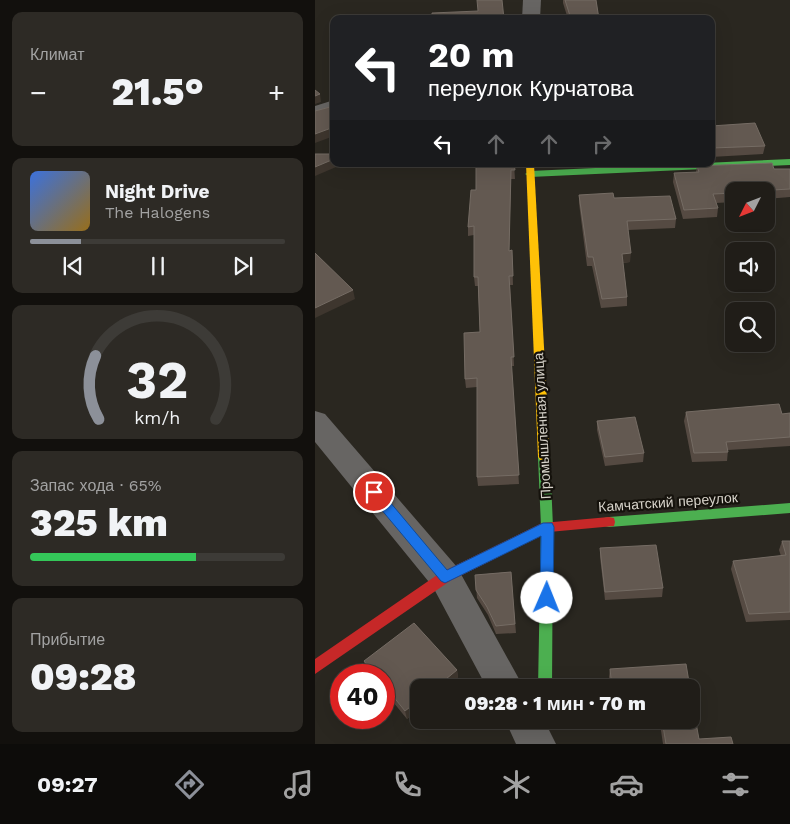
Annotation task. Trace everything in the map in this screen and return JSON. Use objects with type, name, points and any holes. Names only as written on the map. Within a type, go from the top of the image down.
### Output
[{"type":"street","points":[[531,15],[532,0]]},
{"type":"street","points":[[315,113],[330,107]]},
{"type":"street","points":[[715,164],[790,162]]},
{"type":"street","points":[[530,169],[604,167]]},
{"type":"street","name":"Промышленная улица","points":[[530,169],[547,527],[545,679]]},
{"type":"street","points":[[315,422],[445,577],[501,679]]},
{"type":"street","name":"Камчатский переулок","points":[[547,527],[790,508]]},
{"type":"street","points":[[315,667],[445,577],[547,527]]},
{"type":"street","points":[[528,729],[537,744]]},
{"type":"street","points":[[545,729],[545,744]]},
{"type":"building","points":[[477,0],[502,0],[504,15],[432,15],[432,13],[478,11]]},
{"type":"building","points":[[565,0],[596,0],[598,15],[570,15]]},
{"type":"building","points":[[330,107],[330,128],[315,134],[315,111]]},
{"type":"building","points":[[755,123],[765,146],[715,148],[715,126]]},
{"type":"building","points":[[315,154],[330,154],[330,161],[315,167]]},
{"type":"building","points":[[772,163],[774,169],[790,169],[790,189],[775,190],[775,182],[725,182],[725,193],[713,194],[718,208],[684,210],[674,173],[699,172],[697,167],[715,167],[715,165]]},
{"type":"building","points":[[476,167],[514,167],[515,170],[511,170],[509,251],[512,250],[513,276],[509,276],[514,357],[511,357],[519,475],[477,477],[477,378],[465,379],[464,333],[480,332],[478,277],[474,277],[474,226],[468,227],[471,190],[476,190]]},
{"type":"building","points":[[613,193],[614,198],[670,196],[676,219],[627,221],[631,253],[622,254],[627,297],[602,299],[593,257],[588,257],[579,195]]},
{"type":"building","points":[[315,253],[353,290],[315,308]]},
{"type":"building","points":[[779,404],[782,414],[790,413],[790,437],[726,442],[728,452],[694,453],[686,412]]},
{"type":"building","points":[[635,417],[644,453],[605,457],[597,421]]},
{"type":"building","points":[[782,541],[790,541],[790,612],[749,614],[733,561],[786,555]]},
{"type":"building","points":[[656,545],[663,588],[605,592],[600,548]]},
{"type":"building","points":[[511,572],[515,624],[496,626],[476,590],[475,575]]},
{"type":"building","points":[[414,623],[457,670],[446,679],[410,679],[410,707],[405,711],[395,699],[395,664],[366,664],[364,661]]},
{"type":"building","points":[[686,664],[688,679],[611,679],[610,669]]},
{"type":"building","points":[[664,729],[697,729],[699,739],[731,737],[733,744],[666,744]]},
{"type":"traffic: fast","points":[[715,165],[790,162]]},
{"type":"traffic: fast","points":[[530,174],[682,167]]},
{"type":"traffic: fast","points":[[544,457],[547,527],[545,679]]},
{"type":"traffic: fast","points":[[609,522],[790,508]]},
{"type":"traffic: slow","points":[[530,167],[544,457]]},
{"type":"traffic: jam","points":[[315,667],[445,577],[547,527],[609,522]]},
{"type":"route","points":[[374,492],[445,577],[547,527],[547,598]]}]
